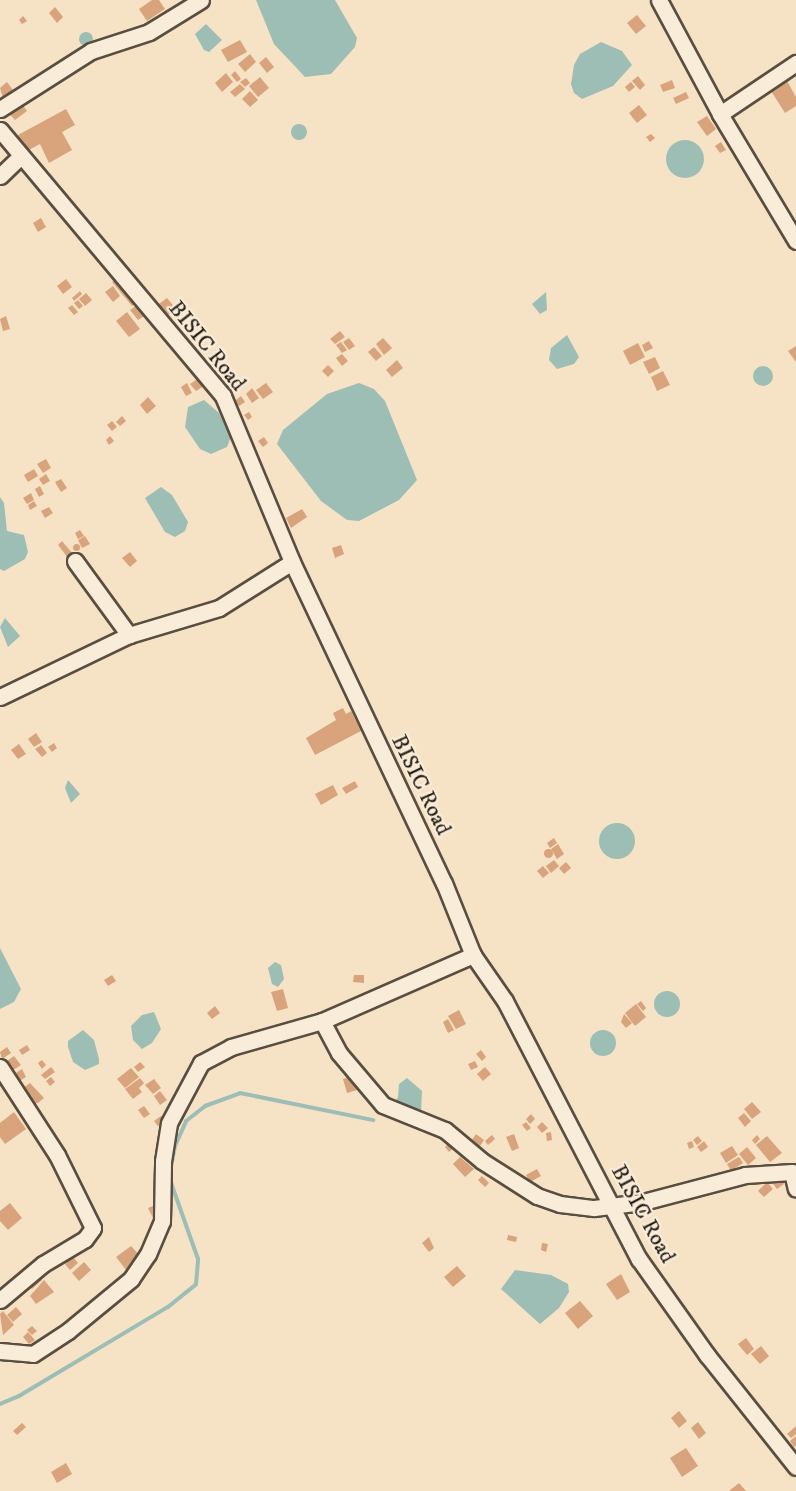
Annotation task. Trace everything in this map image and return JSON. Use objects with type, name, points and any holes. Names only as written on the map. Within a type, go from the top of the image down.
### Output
[{"type":"street","points":[[0,109],[91,51],[149,32],[201,0]]},
{"type":"street","points":[[659,0],[720,114],[796,241]]},
{"type":"street","points":[[720,114],[796,63]]},
{"type":"street","name":"BISIC Road","points":[[0,130],[223,396],[292,562],[444,883],[473,955],[505,1001],[639,1259],[707,1355],[796,1467]]},
{"type":"street","points":[[0,176],[21,156]]},
{"type":"street","points":[[75,561],[129,634]]},
{"type":"street","points":[[0,697],[129,634],[219,608],[292,562]]},
{"type":"street","points":[[0,1351],[33,1354],[68,1331],[131,1279],[148,1254],[162,1221],[163,1161],[169,1123],[201,1064],[231,1047],[322,1021],[473,955]]},
{"type":"street","points":[[322,1021],[359,1080],[383,1105],[445,1130],[482,1161],[537,1196],[560,1204],[612,1207],[745,1175],[792,1172],[796,1189]]},
{"type":"street","points":[[0,1067],[57,1155],[93,1228],[85,1239],[43,1264],[0,1300]]},
{"type":"water","points":[[256,0],[335,0],[357,38],[355,47],[331,74],[305,77],[274,44]]},
{"type":"water","points":[[206,24],[222,40],[209,52],[204,50],[195,34]]},
{"type":"water","points":[[83,32],[89,32],[93,39],[89,46],[83,46],[79,42],[79,36]]},
{"type":"water","points":[[601,42],[622,51],[632,65],[613,86],[582,99],[574,93],[571,84],[574,65],[580,54]]},
{"type":"water","points":[[296,124],[302,124],[307,132],[305,138],[296,140],[291,135],[291,129]]},
{"type":"water","points":[[685,140],[699,145],[704,159],[699,173],[685,178],[671,173],[666,159],[671,145]]},
{"type":"water","points":[[546,292],[547,310],[540,314],[532,304]]},
{"type":"water","points":[[567,335],[579,357],[574,364],[557,369],[549,360],[551,348]]},
{"type":"water","points":[[763,366],[770,369],[773,376],[770,383],[763,386],[756,383],[753,376],[756,369]]},
{"type":"water","points":[[359,383],[374,389],[385,401],[417,480],[399,500],[359,521],[347,520],[321,501],[277,444],[283,430],[327,394]]},
{"type":"water","points":[[204,400],[219,413],[231,437],[227,447],[211,454],[200,449],[185,427],[188,407]]},
{"type":"water","points":[[161,487],[172,495],[188,522],[185,531],[175,537],[165,532],[145,498]]},
{"type":"water","points":[[0,497],[4,503],[7,531],[24,535],[28,552],[25,559],[4,571],[0,569]]},
{"type":"water","points":[[5,618],[20,636],[8,647],[0,627]]},
{"type":"water","points":[[68,780],[80,794],[71,803],[65,788]]},
{"type":"water","points":[[617,823],[630,828],[635,841],[630,854],[617,859],[604,854],[599,841],[604,828]]},
{"type":"water","points":[[0,948],[21,989],[14,1002],[0,1009]]},
{"type":"water","points":[[275,962],[281,965],[284,979],[278,987],[272,984],[268,968]]},
{"type":"water","points":[[667,991],[676,995],[680,1004],[676,1013],[667,1017],[658,1013],[654,1004],[658,995]]},
{"type":"water","points":[[154,1012],[161,1029],[152,1043],[142,1049],[133,1040],[131,1026],[142,1015]]},
{"type":"water","points":[[83,1030],[94,1040],[99,1059],[99,1064],[85,1070],[73,1062],[68,1047],[68,1041]]},
{"type":"water","points":[[603,1030],[612,1034],[616,1043],[612,1052],[603,1056],[594,1052],[590,1043],[594,1034]]},
{"type":"water","points":[[407,1078],[422,1091],[421,1113],[394,1103],[398,1097],[399,1084]]},
{"type":"water","points":[[515,1270],[551,1275],[568,1284],[569,1292],[559,1308],[540,1324],[501,1289]]},
{"type":"building","points":[[152,0],[159,0],[165,9],[147,21],[139,9]]},
{"type":"building","points":[[55,7],[63,17],[57,23],[49,13]]},
{"type":"building","points":[[637,15],[646,26],[636,34],[627,23]]},
{"type":"building","points":[[23,16],[27,21],[22,24],[19,20]]},
{"type":"building","points":[[240,40],[247,52],[228,62],[221,50]]},
{"type":"building","points":[[250,54],[256,62],[245,72],[238,64]]},
{"type":"building","points":[[266,57],[274,67],[267,73],[259,63]]},
{"type":"building","points":[[235,71],[241,79],[237,82],[231,75]]},
{"type":"building","points":[[226,73],[233,82],[222,92],[215,83]]},
{"type":"building","points":[[638,76],[645,85],[640,90],[632,81]]},
{"type":"building","points":[[260,77],[269,88],[258,97],[249,86]]},
{"type":"building","points":[[246,78],[250,83],[245,87],[240,82]]},
{"type":"building","points":[[672,80],[675,88],[663,92],[660,85]]},
{"type":"building","points":[[787,81],[796,97],[796,106],[785,113],[771,91]]},
{"type":"building","points":[[7,82],[13,90],[3,98],[0,88]]},
{"type":"building","points":[[631,82],[635,87],[629,92],[625,87]]},
{"type":"building","points":[[240,84],[245,89],[235,97],[230,92]]},
{"type":"building","points":[[250,91],[258,100],[250,107],[242,99]]},
{"type":"building","points":[[686,92],[689,98],[676,104],[673,98]]},
{"type":"building","points":[[20,101],[27,111],[15,120],[7,111]]},
{"type":"building","points":[[639,105],[647,115],[637,123],[629,113]]},
{"type":"building","points":[[66,109],[75,125],[62,132],[72,150],[49,163],[40,144],[27,151],[18,135]]},
{"type":"building","points":[[707,116],[716,129],[707,136],[697,122]]},
{"type":"building","points":[[651,134],[655,138],[650,142],[646,137]]},
{"type":"building","points":[[721,142],[726,150],[720,153],[715,146]]},
{"type":"building","points":[[41,218],[46,227],[38,232],[33,223]]},
{"type":"building","points":[[119,277],[138,301],[132,306],[112,282]]},
{"type":"building","points":[[66,279],[72,287],[63,294],[57,286]]},
{"type":"building","points":[[113,286],[120,296],[113,302],[105,292]]},
{"type":"building","points":[[80,291],[82,294],[74,301],[72,298]]},
{"type":"building","points":[[86,293],[92,300],[85,306],[79,299]]},
{"type":"building","points":[[167,298],[176,309],[167,316],[159,304]]},
{"type":"building","points":[[78,300],[83,306],[79,309],[74,303]]},
{"type":"building","points":[[139,304],[147,314],[138,320],[130,310]]},
{"type":"building","points":[[72,305],[78,312],[74,315],[68,308]]},
{"type":"building","points":[[127,312],[140,329],[129,337],[116,321]]},
{"type":"building","points":[[6,316],[10,329],[3,331],[0,319]]},
{"type":"building","points":[[340,331],[345,337],[335,344],[330,339]]},
{"type":"building","points":[[349,338],[355,346],[349,350],[343,342]]},
{"type":"building","points":[[383,338],[392,348],[384,355],[376,344]]},
{"type":"building","points":[[649,341],[653,348],[645,352],[642,345]]},
{"type":"building","points":[[341,342],[347,350],[342,353],[336,345]]},
{"type":"building","points":[[638,343],[645,357],[630,365],[623,351]]},
{"type":"building","points":[[796,346],[796,362],[788,351]]},
{"type":"building","points":[[374,347],[382,356],[376,361],[368,352]]},
{"type":"building","points":[[342,354],[348,361],[342,366],[336,358]]},
{"type":"building","points":[[655,357],[660,368],[649,374],[643,362]]},
{"type":"building","points":[[397,360],[403,368],[392,377],[386,370]]},
{"type":"building","points":[[328,365],[334,371],[328,377],[322,371]]},
{"type":"building","points":[[663,371],[670,385],[657,391],[651,377]]},
{"type":"building","points":[[199,378],[204,386],[196,391],[190,384]]},
{"type":"building","points":[[187,383],[192,393],[186,396],[181,387]]},
{"type":"building","points":[[266,383],[273,392],[263,399],[256,390]]},
{"type":"building","points":[[252,388],[259,398],[252,403],[246,394]]},
{"type":"building","points":[[241,396],[245,402],[239,406],[235,401]]},
{"type":"building","points":[[148,397],[156,406],[147,414],[140,405]]},
{"type":"building","points":[[249,412],[252,417],[248,420],[244,415]]},
{"type":"building","points":[[122,416],[126,421],[120,426],[116,422]]},
{"type":"building","points":[[112,421],[117,427],[112,431],[107,425]]},
{"type":"building","points":[[110,436],[114,441],[109,445],[106,440]]},
{"type":"building","points":[[264,437],[268,443],[263,447],[258,441]]},
{"type":"building","points":[[46,459],[51,468],[43,473],[37,464]]},
{"type":"building","points":[[34,469],[38,476],[28,482],[24,475]]},
{"type":"building","points":[[46,474],[50,481],[43,485],[39,479]]},
{"type":"building","points":[[61,479],[67,488],[61,492],[55,482]]},
{"type":"building","points":[[40,486],[44,494],[39,497],[35,489]]},
{"type":"building","points":[[31,493],[34,500],[27,504],[23,498]]},
{"type":"building","points":[[34,501],[37,506],[30,510],[28,505]]},
{"type":"building","points":[[49,507],[53,513],[45,518],[41,511]]},
{"type":"building","points":[[302,509],[307,517],[291,528],[286,518]]},
{"type":"building","points":[[80,530],[84,536],[78,539],[75,533]]},
{"type":"building","points":[[85,536],[90,544],[82,548],[78,540]]},
{"type":"building","points":[[62,541],[73,554],[68,558],[58,545]]},
{"type":"building","points":[[76,543],[80,547],[76,551],[72,547]]},
{"type":"building","points":[[341,545],[344,554],[335,558],[332,548]]},
{"type":"building","points":[[130,552],[137,561],[130,567],[122,558]]},
{"type":"building","points":[[343,708],[346,714],[351,711],[361,731],[315,755],[306,738],[336,720],[333,713]]},
{"type":"building","points":[[36,733],[42,742],[34,747],[28,739]]},
{"type":"building","points":[[54,743],[57,748],[52,752],[48,747]]},
{"type":"building","points":[[19,744],[26,754],[18,759],[11,750]]},
{"type":"building","points":[[41,745],[47,753],[42,757],[35,749]]},
{"type":"building","points":[[355,781],[358,787],[346,794],[342,788]]},
{"type":"building","points":[[333,785],[338,795],[321,805],[315,794]]},
{"type":"building","points":[[554,838],[557,843],[550,848],[547,843]]},
{"type":"building","points":[[558,844],[564,854],[557,859],[551,849]]},
{"type":"building","points":[[548,848],[553,853],[548,858],[543,853]]},
{"type":"building","points":[[554,860],[559,866],[551,873],[546,866]]},
{"type":"building","points":[[566,862],[571,868],[564,874],[559,868]]},
{"type":"building","points":[[543,866],[549,873],[543,878],[537,871]]},
{"type":"building","points":[[112,975],[116,981],[108,986],[104,980]]},
{"type":"building","points":[[354,975],[364,975],[364,983],[353,982]]},
{"type":"building","points":[[283,989],[288,1008],[277,1011],[271,992]]},
{"type":"building","points":[[641,1001],[646,1008],[643,1011],[637,1004]]},
{"type":"building","points":[[636,1004],[646,1017],[635,1026],[625,1013]]},
{"type":"building","points":[[215,1006],[220,1013],[212,1019],[207,1013]]},
{"type":"building","points":[[459,1010],[466,1024],[456,1029],[448,1016]]},
{"type":"building","points":[[624,1014],[632,1023],[626,1028],[621,1022]]},
{"type":"building","points":[[448,1019],[454,1030],[448,1033],[443,1022]]},
{"type":"building","points":[[27,1045],[30,1050],[22,1055],[19,1050]]},
{"type":"building","points":[[7,1047],[11,1053],[2,1059],[0,1052]]},
{"type":"building","points":[[481,1050],[486,1057],[482,1061],[476,1054]]},
{"type":"building","points":[[14,1056],[21,1065],[10,1072],[4,1063]]},
{"type":"building","points":[[42,1060],[46,1065],[42,1069],[38,1063]]},
{"type":"building","points":[[475,1061],[478,1067],[471,1070],[468,1064]]},
{"type":"building","points":[[140,1062],[145,1067],[138,1072],[134,1067]]},
{"type":"building","points":[[51,1067],[55,1072],[45,1079],[41,1075]]},
{"type":"building","points":[[485,1067],[491,1074],[483,1081],[477,1074]]},
{"type":"building","points":[[131,1068],[139,1077],[125,1088],[117,1079]]},
{"type":"building","points":[[22,1069],[26,1077],[16,1083],[11,1076]]},
{"type":"building","points":[[352,1076],[357,1090],[347,1093],[343,1079]]},
{"type":"building","points":[[51,1077],[55,1082],[50,1086],[46,1081]]},
{"type":"building","points":[[140,1078],[144,1083],[139,1088],[142,1092],[133,1099],[125,1089]]},
{"type":"building","points":[[154,1079],[161,1088],[153,1094],[145,1085]]},
{"type":"building","points":[[30,1083],[44,1098],[38,1103],[32,1104],[28,1099],[32,1095],[28,1098],[22,1089]]},
{"type":"building","points":[[160,1091],[167,1100],[160,1105],[154,1096]]},
{"type":"building","points":[[752,1102],[761,1112],[752,1119],[744,1109]]},
{"type":"building","points":[[144,1106],[150,1114],[144,1118],[138,1110]]},
{"type":"building","points":[[14,1112],[26,1129],[5,1144],[0,1137],[0,1123]]},
{"type":"building","points":[[744,1113],[751,1121],[745,1127],[738,1118]]},
{"type":"building","points":[[531,1114],[535,1119],[530,1124],[526,1119]]},
{"type":"building","points":[[161,1116],[165,1121],[158,1126],[154,1121]]},
{"type":"building","points":[[526,1122],[531,1128],[527,1131],[522,1125]]},
{"type":"building","points":[[542,1122],[548,1128],[542,1133],[537,1127]]},
{"type":"building","points":[[551,1132],[552,1140],[547,1141],[546,1133]]},
{"type":"building","points":[[476,1134],[484,1140],[480,1146],[472,1140]]},
{"type":"building","points":[[514,1134],[519,1148],[512,1151],[506,1137]]},
{"type":"building","points":[[492,1135],[495,1139],[488,1145],[485,1141]]},
{"type":"building","points":[[757,1135],[760,1139],[755,1144],[752,1140]]},
{"type":"building","points":[[698,1136],[702,1141],[697,1145],[693,1140]]},
{"type":"building","points":[[767,1136],[782,1153],[770,1162],[756,1145]]},
{"type":"building","points":[[452,1140],[457,1145],[449,1152],[445,1147]]},
{"type":"building","points":[[692,1141],[694,1147],[689,1149],[687,1143]]},
{"type":"building","points":[[704,1141],[708,1147],[701,1152],[697,1147]]},
{"type":"building","points":[[732,1146],[738,1155],[726,1163],[720,1153]]},
{"type":"building","points":[[747,1147],[756,1158],[748,1165],[739,1154]]},
{"type":"building","points":[[460,1157],[474,1169],[465,1177],[453,1164]]},
{"type":"building","points":[[739,1157],[743,1163],[731,1171],[727,1164]]},
{"type":"building","points":[[537,1169],[541,1176],[530,1182],[526,1175]]},
{"type":"building","points":[[482,1176],[489,1183],[485,1187],[478,1180]]},
{"type":"building","points":[[780,1178],[784,1184],[777,1189],[773,1184]]},
{"type":"building","points":[[767,1182],[773,1189],[764,1197],[758,1191]]},
{"type":"building","points":[[10,1203],[22,1218],[8,1230],[0,1221],[0,1211]]},
{"type":"building","points":[[155,1205],[160,1215],[153,1218],[148,1208]]},
{"type":"building","points":[[508,1235],[517,1237],[516,1242],[507,1240]]},
{"type":"building","points":[[429,1237],[434,1248],[429,1252],[422,1243]]},
{"type":"building","points":[[542,1243],[548,1244],[546,1252],[541,1250]]},
{"type":"building","points":[[131,1246],[139,1255],[127,1271],[116,1257]]},
{"type":"building","points":[[73,1257],[78,1263],[70,1270],[65,1264]]},
{"type":"building","points":[[84,1262],[91,1270],[79,1281],[72,1273]]},
{"type":"building","points":[[457,1266],[466,1276],[453,1287],[444,1277]]},
{"type":"building","points":[[37,1274],[42,1280],[32,1289],[26,1283]]},
{"type":"building","points":[[621,1274],[630,1292],[617,1300],[606,1284]]},
{"type":"building","points":[[44,1280],[54,1292],[36,1304],[30,1296]]},
{"type":"building","points":[[580,1301],[593,1316],[578,1329],[565,1313]]},
{"type":"building","points":[[16,1307],[22,1314],[13,1322],[7,1315]]},
{"type":"building","points":[[3,1311],[14,1325],[3,1335],[0,1314]]},
{"type":"building","points":[[32,1326],[37,1331],[32,1335],[27,1330]]},
{"type":"building","points":[[28,1332],[35,1340],[29,1344],[23,1337]]},
{"type":"building","points":[[746,1338],[754,1349],[747,1355],[738,1344]]},
{"type":"building","points":[[761,1346],[769,1356],[760,1364],[751,1354]]},
{"type":"building","points":[[679,1411],[687,1421],[679,1428],[671,1418]]},
{"type":"building","points":[[698,1422],[706,1433],[699,1439],[691,1428]]},
{"type":"building","points":[[22,1423],[26,1427],[17,1435],[13,1431]]},
{"type":"building","points":[[796,1426],[796,1434],[791,1438],[787,1434]]},
{"type":"building","points":[[796,1436],[796,1446],[794,1447],[790,1441]]},
{"type":"building","points":[[686,1448],[698,1466],[682,1477],[670,1458]]},
{"type":"building","points":[[66,1463],[72,1474],[57,1483],[51,1472]]},
{"type":"building","points":[[739,1483],[746,1491],[729,1491]]},
{"type":"waterway","points":[[0,1404],[19,1396],[168,1307],[196,1284],[198,1259],[169,1177],[175,1146],[186,1121],[205,1106],[240,1093],[373,1120]]}]
